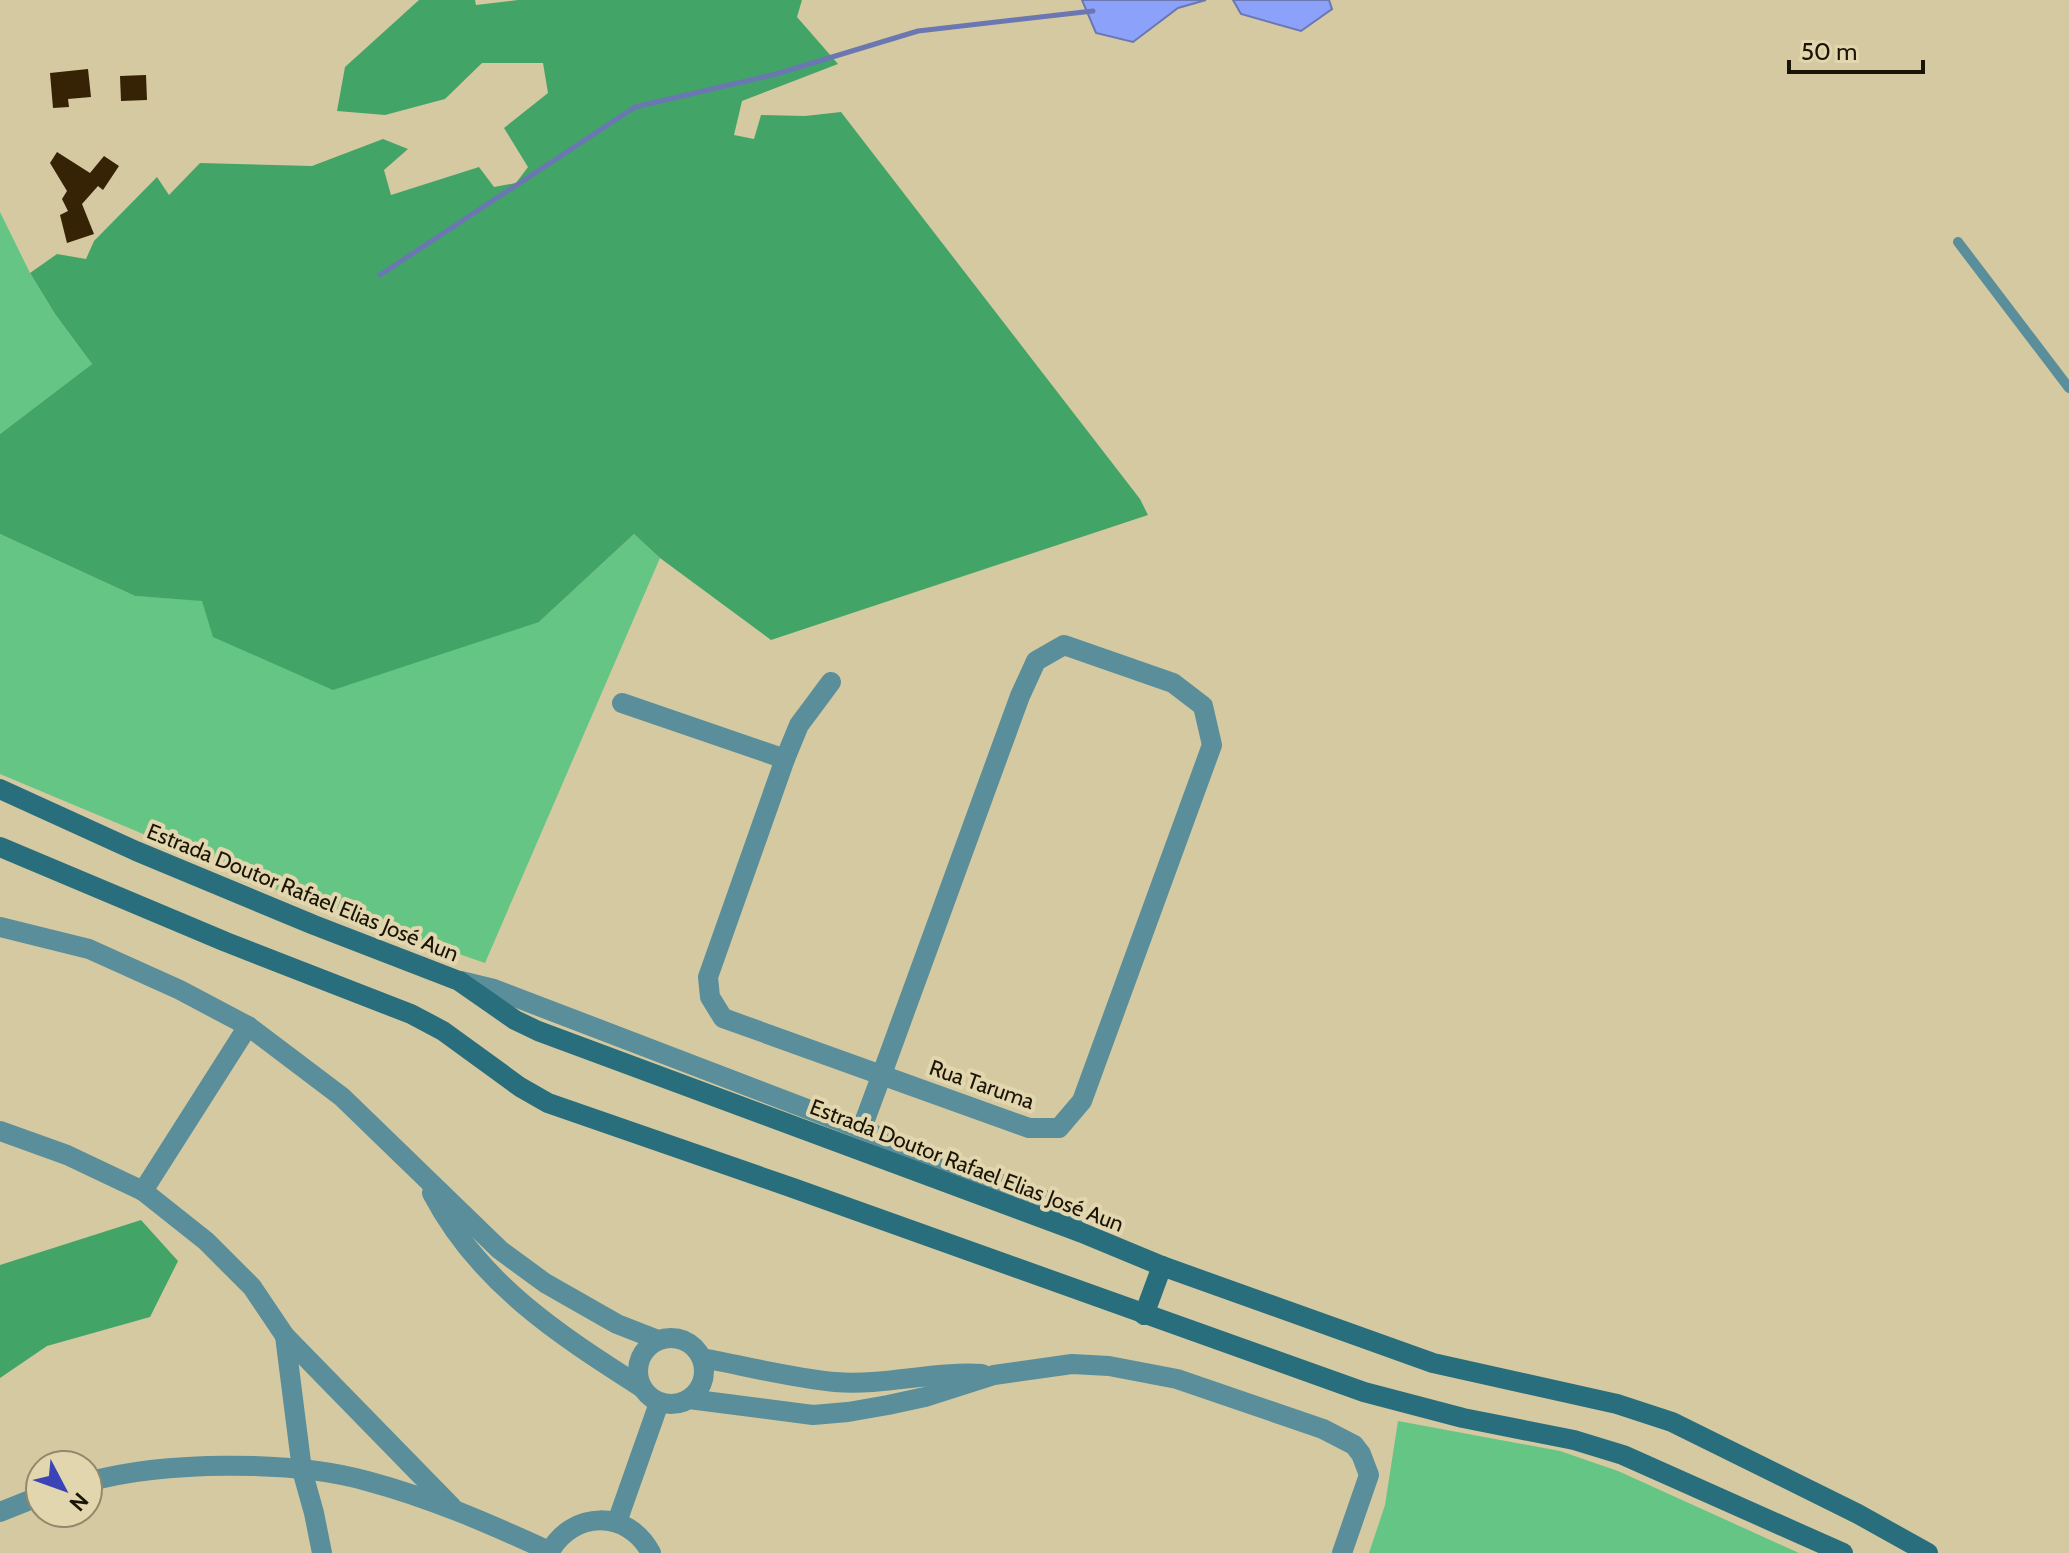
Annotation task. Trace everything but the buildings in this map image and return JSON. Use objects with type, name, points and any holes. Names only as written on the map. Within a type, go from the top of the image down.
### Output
[{"type":"main road","name":"Estrada Doutor Rafael Elias José Aun","points":[[0,789],[136,851],[459,981],[515,1020],[538,1031],[1080,1232],[1162,1266],[1433,1363],[1537,1384],[1617,1404],[1672,1422],[1805,1487],[1928,1553]]},
{"type":"main road","points":[[0,847],[226,942],[411,1014],[443,1031],[520,1087],[548,1103],[1376,1396],[1473,1421],[1574,1440],[1623,1455],[1843,1553]]},
{"type":"main road","points":[[1144,1315],[1162,1266]]},
{"type":"street","name":"Rua Taruma","points":[[831,682],[799,725],[785,759],[708,977],[710,997],[723,1018],[1029,1128],[1059,1128],[1082,1101],[1212,745],[1203,706],[1173,683],[1064,645],[1036,661],[1020,696],[882,1074]]},
{"type":"street","points":[[622,703],[785,759]]},
{"type":"street","points":[[0,927],[89,949],[180,990],[248,1026],[342,1097],[500,1250],[545,1283],[617,1324],[658,1340],[678,1338],[691,1344],[702,1358],[705,1373],[700,1388],[680,1404],[659,1403],[641,1387],[565,1339],[499,1285],[447,1222],[425,1179]]},
{"type":"street","points":[[459,981],[494,989],[1045,1200],[1064,1214],[1080,1232]]},
{"type":"street","points":[[143,1191],[248,1026]]},
{"type":"street","points":[[862,1128],[882,1074]]},
{"type":"street","points":[[0,1131],[67,1155],[143,1191],[206,1241],[252,1287],[285,1336],[452,1507]]},
{"type":"street","points":[[285,1336],[302,1470],[322,1553]]},
{"type":"street","points":[[641,1387],[637,1369],[643,1351],[658,1340]]},
{"type":"street","points":[[702,1358],[836,1382],[899,1380],[964,1373],[994,1375]]},
{"type":"street","points":[[689,1399],[813,1415],[848,1412],[925,1397],[994,1375],[1072,1364],[1145,1372],[1218,1392],[1340,1436],[1354,1445],[1369,1475],[1342,1553]]},
{"type":"street","points":[[617,1522],[659,1403]]},
{"type":"street","points":[[104,1478],[182,1468],[302,1470],[366,1480],[452,1507],[549,1552],[566,1530],[590,1520],[617,1522],[637,1533],[651,1553]]},
{"type":"street","points":[[0,1512],[24,1502]]},
{"type":"lane","points":[[1958,242],[2069,388]]},
{"type":"green space","points":[[419,0],[475,0],[476,5],[518,0],[802,0],[797,17],[838,64],[742,101],[734,135],[754,139],[761,115],[805,116],[841,112],[1140,499],[1148,515],[771,640],[660,558],[634,534],[539,622],[333,690],[213,637],[202,601],[135,596],[0,534],[0,434],[92,364],[55,314],[30,273],[57,254],[86,259],[94,241],[157,177],[169,195],[200,163],[312,166],[383,139],[408,149],[384,170],[391,195],[479,167],[494,187],[516,183],[528,167],[504,128],[548,93],[543,63],[482,63],[445,99],[385,115],[337,111],[345,67]]},
{"type":"green space","points":[[0,212],[30,273],[55,314],[92,364],[0,434]]},
{"type":"green space","points":[[0,534],[135,596],[539,622],[634,534],[660,558],[485,963],[291,896],[0,774]]},
{"type":"green space","points":[[141,1220],[178,1261],[150,1317],[47,1346],[0,1378],[0,1265]]},
{"type":"green space","points":[[1398,1421],[1560,1451],[1618,1471],[1799,1553],[1369,1553],[1385,1505]]},
{"type":"water","points":[[1082,0],[1206,0],[1178,8],[1133,42],[1096,33]]},
{"type":"water","points":[[1233,0],[1329,0],[1332,9],[1301,31],[1241,14]]},
{"type":"waterway","points":[[380,275],[635,107],[776,74],[918,31],[1093,11]]}]
